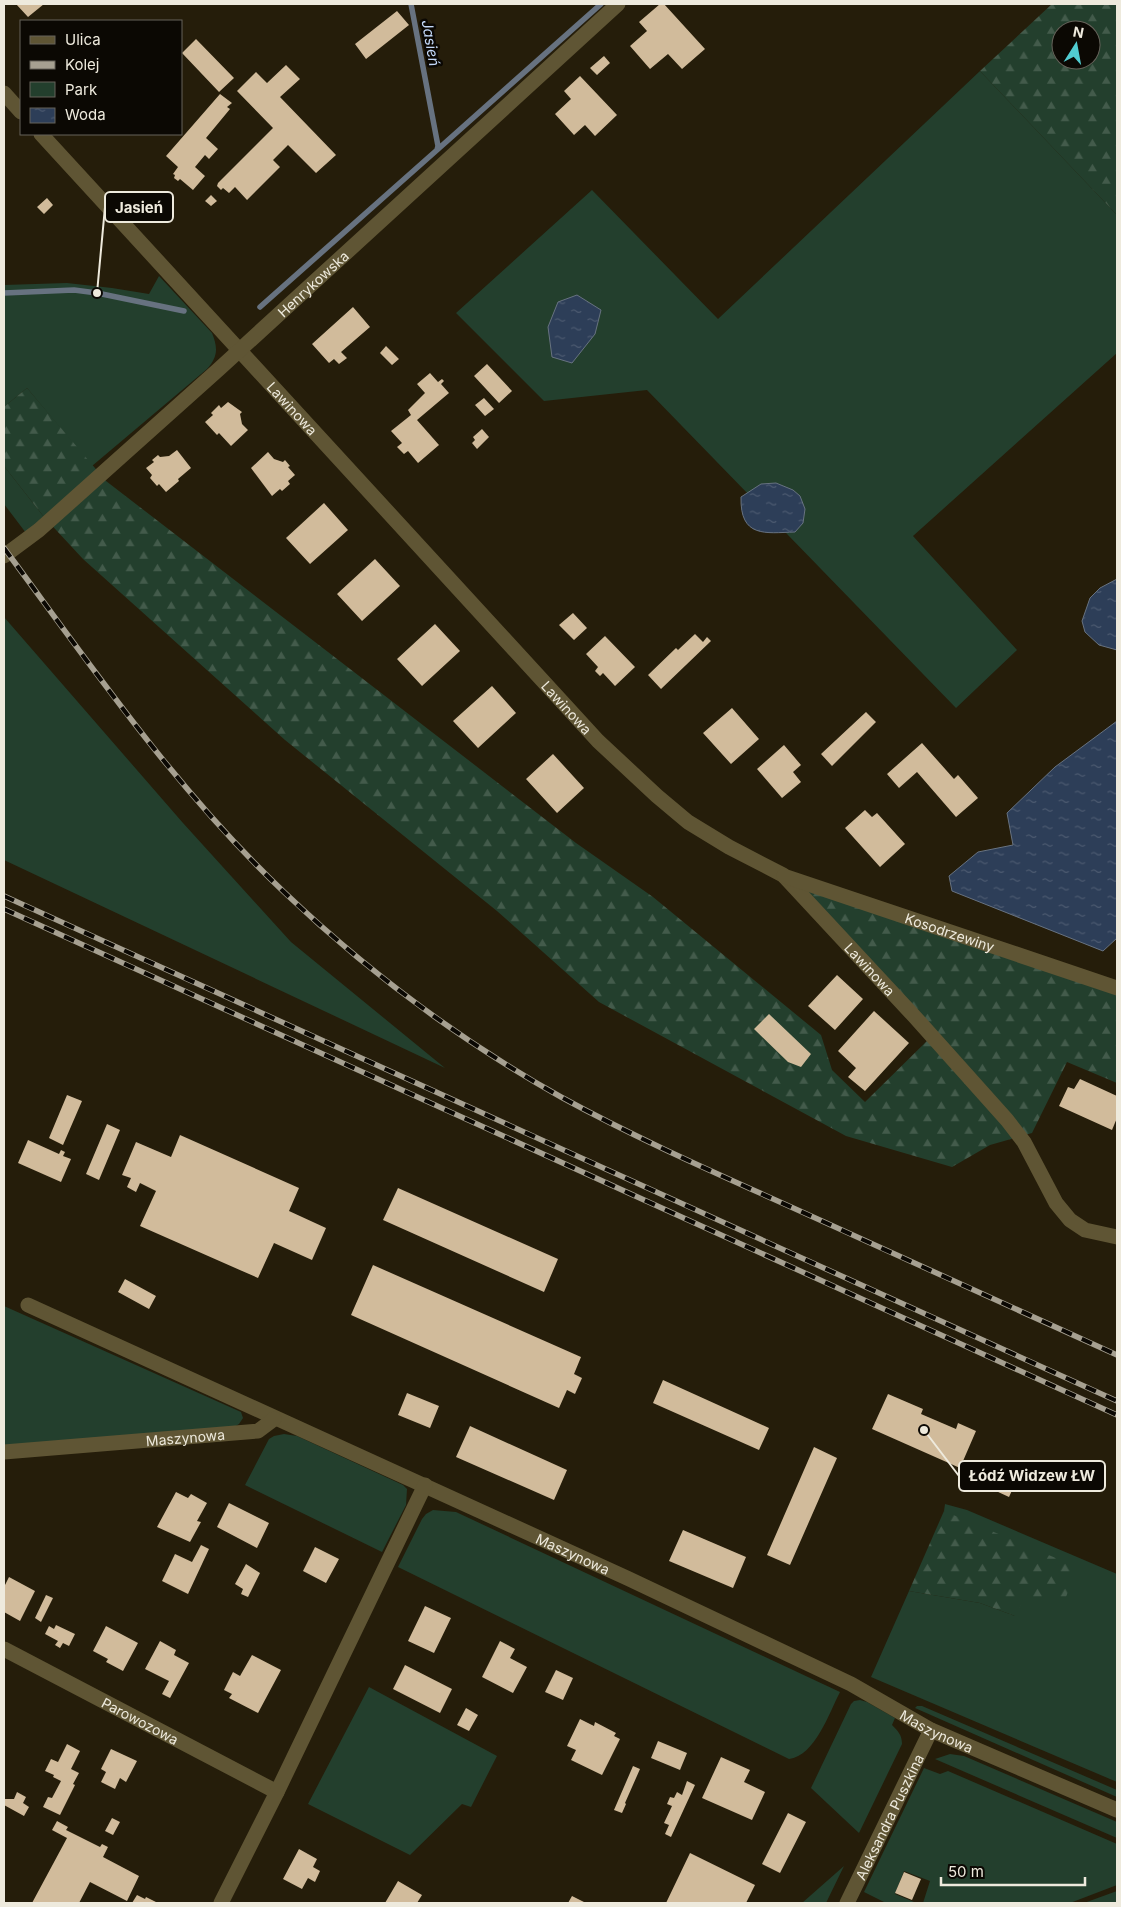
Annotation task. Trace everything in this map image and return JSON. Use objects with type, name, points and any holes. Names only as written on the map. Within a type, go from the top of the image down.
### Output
[{"type":"street","name":"Henrykowska","points":[[4,556],[39,530],[618,4]]},
{"type":"street","points":[[4,93],[20,111]]},
{"type":"street","name":"Lawinowa","points":[[42,135],[598,741],[688,822],[729,847],[783,875],[914,1016],[1007,1120],[1024,1142],[1056,1203],[1070,1220],[1085,1230],[1117,1237]]},
{"type":"street","name":"Kosodrzewiny","points":[[783,875],[1117,988]]},
{"type":"street","points":[[28,1306],[274,1419]]},
{"type":"street","name":"Maszynowa","points":[[4,1452],[258,1431],[274,1419],[425,1485],[851,1684],[931,1730],[1117,1810]]},
{"type":"street","points":[[221,1903],[277,1792],[425,1485]]},
{"type":"street","name":"Parowozowa","points":[[4,1650],[277,1792]]},
{"type":"street","name":"Aleksandra Puszkina","points":[[847,1903],[931,1730]]},
{"type":"green space","points":[[1052,4],[1117,4],[1117,215],[980,71]]},
{"type":"green space","points":[[980,71],[1117,215],[1117,353],[913,536],[1017,650],[956,708],[647,390],[544,401],[456,313],[592,190],[718,319]]},
{"type":"green space","points":[[159,276],[212,333],[216,352],[207,369],[92,466],[27,388],[4,407],[4,285],[67,283],[149,294]]},
{"type":"green space","points":[[27,388],[106,481],[576,843],[653,897],[821,1035],[832,1070],[865,1102],[932,1036],[783,875],[1117,988],[1117,1083],[1067,1062],[1032,1133],[990,1145],[952,1167],[846,1136],[599,1002],[497,911],[285,740],[83,559],[44,517],[4,466],[4,407]]},
{"type":"green space","points":[[4,466],[44,517],[26,533],[4,504]]},
{"type":"green space","points":[[4,617],[183,823],[291,942],[445,1068],[4,860]]},
{"type":"green space","points":[[4,1306],[241,1412],[243,1418],[234,1427],[4,1447]]},
{"type":"green space","points":[[284,1434],[297,1436],[403,1485],[407,1489],[406,1505],[382,1552],[245,1485],[269,1439]]},
{"type":"green space","points":[[945,1504],[967,1510],[1117,1574],[1117,1782],[871,1677],[909,1591],[980,1603],[1015,1616],[944,1511]]},
{"type":"green space","points":[[433,1510],[456,1512],[840,1692],[826,1722],[814,1742],[806,1750],[798,1756],[789,1759],[398,1567],[422,1519]]},
{"type":"green space","points":[[944,1511],[1077,1567],[1066,1597],[1024,1598],[1015,1616],[980,1603],[909,1591]]},
{"type":"green space","points":[[369,1687],[497,1756],[471,1807],[462,1804],[410,1855],[308,1804]]},
{"type":"green space","points":[[860,1700],[895,1718],[892,1725],[899,1733],[902,1744],[859,1833],[811,1788],[851,1704],[854,1701]]},
{"type":"green space","points":[[922,1706],[1117,1790],[1117,1797],[915,1708]]},
{"type":"green space","points":[[950,1754],[964,1756],[1117,1822],[1117,1838],[935,1759]]},
{"type":"green space","points":[[924,1768],[940,1774],[948,1771],[1117,1844],[1117,1885],[1070,1903],[923,1903],[930,1881],[904,1871],[895,1894],[913,1903],[886,1903],[864,1892]]},
{"type":"green space","points":[[844,1866],[826,1903],[802,1903]]},
{"type":"green space","points":[[1117,1891],[1117,1903],[1084,1903]]},
{"type":"water","points":[[577,295],[601,310],[595,334],[572,363],[552,357],[548,327],[558,302]]},
{"type":"water","points":[[776,483],[793,490],[800,496],[805,509],[803,523],[795,532],[764,532],[756,530],[745,520],[741,497],[761,484]]},
{"type":"water","points":[[1117,579],[1117,650],[1099,645],[1085,632],[1082,621],[1090,598],[1100,588]]},
{"type":"water","points":[[1117,721],[1117,938],[1103,951],[952,891],[949,876],[978,852],[1013,845],[1007,813],[1055,767]]},
{"type":"building","points":[[16,4],[44,4],[28,17]]},
{"type":"building","points":[[660,4],[664,4],[705,49],[682,69],[668,54],[650,69],[630,46],[647,31],[639,22]]},
{"type":"building","points":[[397,11],[409,25],[366,59],[355,44]]},
{"type":"building","points":[[196,39],[234,78],[219,92],[182,53]]},
{"type":"building","points":[[604,56],[610,63],[597,75],[590,68]]},
{"type":"building","points":[[286,65],[300,79],[280,97],[336,155],[316,173],[288,145],[273,160],[280,167],[247,200],[235,187],[229,193],[223,188],[221,190],[217,186],[218,183],[273,128],[237,91],[256,72],[267,83]]},
{"type":"building","points":[[580,76],[617,115],[595,136],[585,125],[574,135],[555,114],[571,99],[564,91]]},
{"type":"building","points":[[220,94],[232,103],[227,107],[230,109],[206,138],[218,149],[209,159],[205,155],[195,167],[205,176],[193,190],[180,179],[178,181],[174,178],[175,175],[173,174],[178,167],[166,156]]},
{"type":"building","points":[[211,195],[217,201],[211,206],[205,201]]},
{"type":"building","points":[[47,198],[53,205],[44,214],[37,207]]},
{"type":"building","points":[[353,307],[370,327],[341,352],[347,358],[339,364],[334,359],[329,363],[312,344]]},
{"type":"building","points":[[386,346],[399,359],[392,365],[380,353]]},
{"type":"building","points":[[487,364],[512,391],[499,403],[474,376]]},
{"type":"building","points":[[430,373],[438,382],[442,379],[444,381],[441,384],[449,393],[417,420],[439,445],[418,463],[408,451],[404,454],[397,447],[402,443],[391,431],[411,415],[408,410],[425,393],[417,384]]},
{"type":"building","points":[[484,398],[494,409],[485,416],[475,405]]},
{"type":"building","points":[[228,402],[242,412],[240,414],[242,424],[248,430],[231,446],[205,422],[213,415],[211,413],[219,405],[221,408]]},
{"type":"building","points":[[482,429],[489,437],[477,449],[472,443],[475,440],[473,437]]},
{"type":"building","points":[[177,450],[191,468],[166,492],[150,478],[152,475],[146,468],[154,462],[152,460],[158,455],[160,457],[169,456]]},
{"type":"building","points":[[268,452],[274,459],[283,462],[285,460],[295,475],[288,481],[290,484],[272,496],[251,468]]},
{"type":"building","points":[[324,503],[348,530],[310,564],[286,538]]},
{"type":"building","points":[[375,559],[400,586],[362,621],[337,594]]},
{"type":"building","points":[[573,613],[587,628],[574,640],[559,625]]},
{"type":"building","points":[[435,624],[460,651],[422,686],[397,659]]},
{"type":"building","points":[[695,634],[703,642],[707,637],[711,641],[661,689],[648,675],[676,648],[678,650]]},
{"type":"building","points":[[605,636],[635,667],[615,686],[603,673],[600,676],[595,671],[598,667],[586,654]]},
{"type":"building","points":[[492,686],[516,713],[478,748],[453,721]]},
{"type":"building","points":[[732,708],[759,739],[731,764],[703,733]]},
{"type":"building","points":[[866,712],[876,722],[832,766],[821,754]]},
{"type":"building","points":[[922,743],[954,779],[958,775],[978,798],[956,817],[917,772],[899,788],[887,774]]},
{"type":"building","points":[[784,745],[801,765],[793,772],[801,782],[782,798],[757,769]]},
{"type":"building","points":[[553,754],[584,788],[557,813],[526,779]]},
{"type":"building","points":[[865,810],[872,817],[877,813],[905,844],[880,867],[845,828]]},
{"type":"building","points":[[837,975],[863,999],[835,1030],[808,1006]]},
{"type":"building","points":[[874,1011],[909,1043],[865,1091],[848,1077],[856,1068],[838,1051]]},
{"type":"building","points":[[769,1014],[811,1054],[801,1067],[788,1062],[754,1029]]},
{"type":"building","points":[[1080,1079],[1117,1096],[1117,1118],[1112,1130],[1059,1106],[1068,1087],[1074,1089]]},
{"type":"building","points":[[67,1095],[82,1101],[63,1145],[49,1138]]},
{"type":"building","points":[[107,1124],[120,1130],[99,1180],[86,1174]]},
{"type":"building","points":[[180,1135],[299,1188],[289,1211],[326,1228],[312,1260],[274,1243],[258,1278],[140,1226],[156,1191],[140,1183],[136,1192],[127,1187],[131,1178],[122,1175],[136,1142],[171,1157]]},
{"type":"building","points":[[28,1140],[59,1154],[61,1150],[65,1152],[63,1156],[71,1159],[61,1182],[18,1163]]},
{"type":"building","points":[[398,1188],[558,1259],[544,1292],[383,1220]]},
{"type":"building","points":[[373,1265],[581,1357],[574,1374],[582,1378],[575,1394],[567,1390],[559,1408],[351,1315]]},
{"type":"building","points":[[125,1279],[156,1296],[149,1309],[118,1292]]},
{"type":"building","points":[[663,1380],[769,1428],[759,1450],[653,1403]]},
{"type":"building","points":[[407,1393],[439,1406],[430,1428],[398,1415]]},
{"type":"building","points":[[888,1394],[923,1409],[921,1414],[956,1429],[958,1423],[976,1431],[960,1468],[872,1429]]},
{"type":"building","points":[[470,1426],[567,1470],[554,1500],[456,1457]]},
{"type":"building","points":[[814,1447],[837,1458],[790,1565],[767,1555]]},
{"type":"building","points":[[993,1463],[1019,1475],[1009,1497],[983,1485]]},
{"type":"building","points":[[176,1492],[188,1498],[191,1494],[207,1503],[197,1521],[201,1522],[190,1542],[157,1527]]},
{"type":"building","points":[[229,1503],[269,1523],[257,1548],[217,1527]]},
{"type":"building","points":[[683,1530],[746,1557],[733,1588],[669,1561]]},
{"type":"building","points":[[201,1545],[209,1549],[188,1594],[162,1581],[175,1554],[192,1562]]},
{"type":"building","points":[[315,1547],[339,1559],[326,1583],[303,1571]]},
{"type":"building","points":[[246,1564],[260,1573],[248,1597],[241,1594],[243,1589],[235,1584]]},
{"type":"building","points":[[9,1577],[35,1591],[20,1621],[4,1612],[4,1587]]},
{"type":"building","points":[[46,1595],[53,1598],[41,1622],[35,1618]]},
{"type":"building","points":[[425,1606],[451,1618],[434,1653],[408,1641]]},
{"type":"building","points":[[56,1625],[75,1634],[69,1646],[63,1643],[60,1648],[55,1645],[58,1641],[45,1634],[49,1626],[54,1629]]},
{"type":"building","points":[[106,1626],[138,1643],[123,1671],[106,1662],[108,1659],[93,1651]]},
{"type":"building","points":[[160,1641],[176,1650],[174,1655],[189,1663],[170,1698],[162,1694],[169,1681],[145,1669]]},
{"type":"building","points":[[500,1641],[515,1649],[510,1658],[527,1667],[513,1693],[482,1677]]},
{"type":"building","points":[[252,1655],[281,1670],[258,1713],[229,1698],[232,1694],[224,1690],[233,1672],[240,1676]]},
{"type":"building","points":[[405,1665],[452,1689],[440,1713],[393,1689]]},
{"type":"building","points":[[556,1670],[573,1678],[563,1700],[545,1692]]},
{"type":"building","points":[[466,1708],[478,1715],[469,1731],[457,1725]]},
{"type":"building","points":[[580,1719],[594,1726],[595,1722],[616,1733],[614,1736],[620,1739],[602,1775],[571,1760],[576,1750],[567,1746]]},
{"type":"building","points":[[658,1741],[687,1753],[680,1770],[651,1758]]},
{"type":"building","points":[[67,1744],[80,1751],[71,1769],[79,1773],[60,1815],[43,1807],[48,1797],[52,1798],[61,1781],[45,1771],[51,1759],[58,1762]]},
{"type":"building","points":[[111,1749],[137,1761],[126,1782],[120,1778],[115,1789],[101,1782],[106,1772],[101,1769]]},
{"type":"building","points":[[721,1757],[750,1770],[744,1782],[765,1792],[752,1820],[702,1798]]},
{"type":"building","points":[[633,1766],[640,1769],[622,1813],[614,1810]]},
{"type":"building","points":[[687,1781],[695,1785],[671,1837],[665,1834],[669,1825],[664,1823],[672,1806],[667,1804],[670,1797],[674,1798],[677,1792],[682,1795]]},
{"type":"building","points":[[17,1792],[26,1797],[23,1803],[29,1807],[24,1816],[4,1805],[5,1799],[14,1799]]},
{"type":"building","points":[[788,1813],[806,1822],[780,1873],[762,1864]]},
{"type":"building","points":[[112,1818],[120,1822],[113,1835],[105,1831]]},
{"type":"building","points":[[57,1821],[68,1827],[66,1830],[100,1847],[102,1844],[108,1847],[103,1857],[139,1876],[127,1901],[90,1882],[79,1903],[32,1903],[67,1838],[52,1830]]},
{"type":"building","points":[[299,1849],[317,1859],[313,1867],[320,1871],[315,1882],[308,1878],[302,1889],[283,1879]]},
{"type":"building","points":[[690,1853],[755,1885],[746,1903],[666,1903]]},
{"type":"building","points":[[904,1872],[921,1879],[912,1900],[895,1893]]},
{"type":"building","points":[[398,1881],[422,1895],[417,1903],[385,1903]]},
{"type":"building","points":[[137,1895],[145,1899],[146,1897],[158,1903],[132,1903]]},
{"type":"building","points":[[572,1896],[586,1903],[568,1903]]},
{"type":"waterway","name":"Jasień","points":[[260,307],[437,150],[438,146],[411,4]]},
{"type":"waterway","points":[[437,150],[601,4]]},
{"type":"waterway","name":"Jasień","points":[[4,293],[74,290],[184,311]]},
{"type":"railway","points":[[4,548],[136,726],[207,812],[284,892],[348,949],[416,1003],[524,1075],[561,1097],[625,1130],[1117,1355]]},
{"type":"railway","points":[[4,896],[1117,1401]]},
{"type":"railway","points":[[4,909],[1117,1415]]},
{"type":"place","name":"Jasień","points":[[97,293]]},
{"type":"place","name":"Łódź Widzew ŁW","points":[[924,1430]]}]
